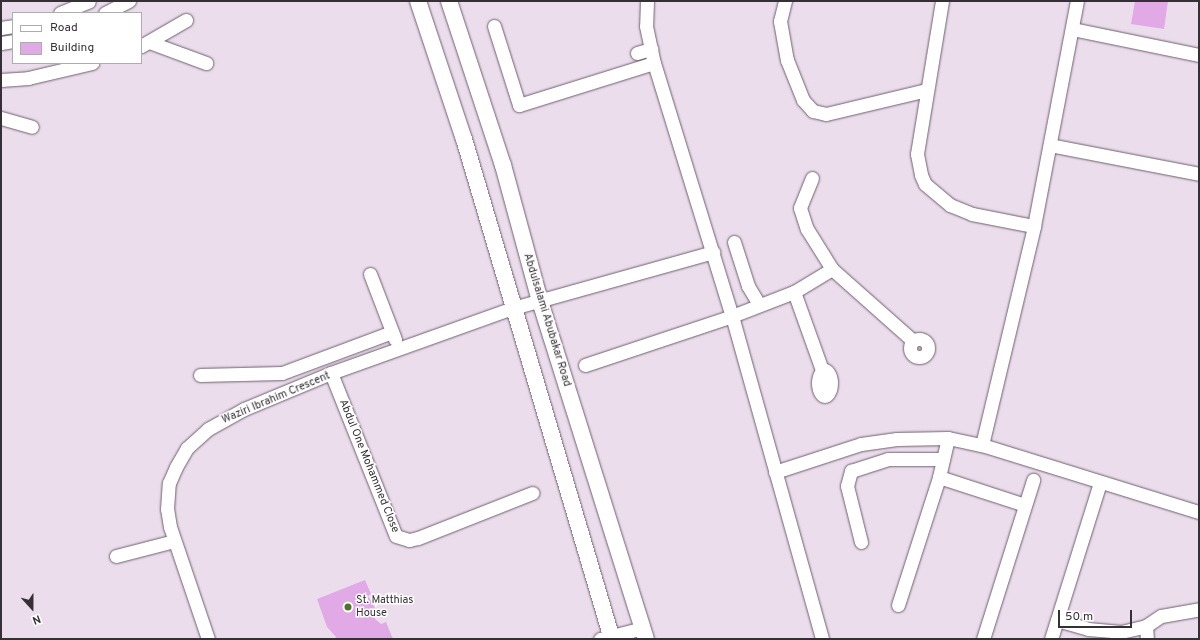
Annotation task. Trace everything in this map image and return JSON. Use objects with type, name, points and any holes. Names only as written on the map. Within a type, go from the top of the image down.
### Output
[{"type":"main road","points":[[418,1],[464,140],[608,638]]},
{"type":"main road","name":"Abdulsalami Abubakar Road","points":[[449,1],[503,165],[540,301],[644,634]]},
{"type":"street","points":[[62,12],[89,1]]},
{"type":"street","points":[[107,12],[129,1]]},
{"type":"street","points":[[647,1],[646,26],[654,63],[732,316],[822,639]]},
{"type":"street","points":[[785,1],[780,21],[787,60],[803,100],[813,111],[826,114],[927,90]]},
{"type":"street","points":[[942,1],[917,154],[918,166],[925,184],[950,205],[972,214],[1034,226]]},
{"type":"street","points":[[982,444],[1034,226],[1077,1]]},
{"type":"street","points":[[145,44],[186,20]]},
{"type":"street","points":[[1,28],[12,26]]},
{"type":"street","points":[[494,26],[519,105],[654,63]]},
{"type":"street","points":[[1072,29],[1199,55]]},
{"type":"street","points":[[1,43],[12,41]]},
{"type":"street","points":[[145,44],[206,63]]},
{"type":"street","points":[[637,54],[651,49]]},
{"type":"street","points":[[1,80],[28,78],[88,64]]},
{"type":"street","points":[[1,118],[32,127]]},
{"type":"street","points":[[1050,145],[1199,174]]},
{"type":"street","points":[[812,178],[802,202],[801,216],[832,269],[913,341]]},
{"type":"street","points":[[734,242],[748,286],[759,304]]},
{"type":"street","name":"Waziri Ibrahim Crescent","points":[[208,639],[174,541],[167,509],[169,483],[176,467],[190,444],[218,422],[244,409],[331,374],[513,308],[713,252]]},
{"type":"street","points":[[585,365],[732,316],[759,304],[794,292],[832,269]]},
{"type":"street","points":[[370,274],[399,349]]},
{"type":"street","points":[[794,292],[822,370]]},
{"type":"street","points":[[200,375],[282,373],[392,332]]},
{"type":"street","name":"Abdul One Mohammed Close","points":[[331,374],[396,536],[409,540],[418,538],[532,493]]},
{"type":"street","points":[[898,605],[939,477],[948,438]]},
{"type":"street","points":[[775,472],[861,444],[897,440],[948,438],[982,444],[1100,483],[1199,512]]},
{"type":"street","points":[[862,542],[847,486],[851,471],[888,459],[943,459]]},
{"type":"street","points":[[939,477],[1025,505]]},
{"type":"street","points":[[983,639],[1033,480]]},
{"type":"street","points":[[1051,639],[1100,483]]},
{"type":"street","points":[[116,556],[174,541]]},
{"type":"street","points":[[1057,620],[1107,632],[1146,632],[1161,616],[1199,609]]},
{"type":"street","points":[[608,638],[644,634]]},
{"type":"building","points":[[1135,1],[1168,1],[1164,29],[1131,24]]},
{"type":"building","name":"St. Matthias House","points":[[365,580],[371,594],[368,596],[376,610],[375,619],[381,624],[386,622],[393,639],[335,639],[336,637],[327,627],[317,599]]},
{"type":"place","name":"St. Matthias House","points":[[348,607]]}]
